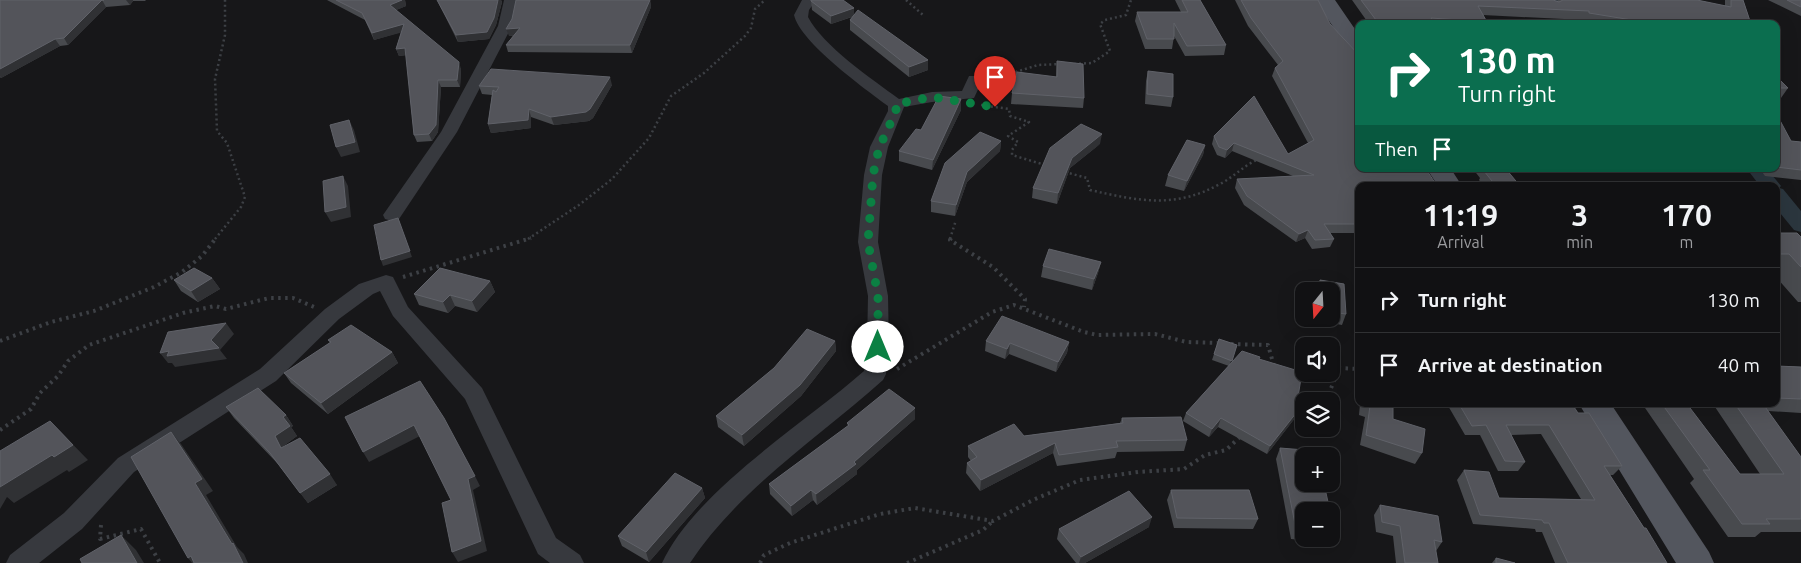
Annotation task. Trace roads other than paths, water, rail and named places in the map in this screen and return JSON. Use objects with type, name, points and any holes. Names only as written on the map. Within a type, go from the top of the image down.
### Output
[{"type":"main road","points":[[1325,0],[1352,33]]},
{"type":"main road","points":[[1596,407],[1696,563]]},
{"type":"street","points":[[392,215],[449,132],[505,26],[511,0]]},
{"type":"street","points":[[809,0],[801,15],[803,23],[827,48],[880,93],[896,104],[932,97],[968,94],[975,79]]},
{"type":"street","points":[[675,563],[686,545],[744,482],[875,374],[878,347],[878,296],[868,242],[873,175],[879,148],[896,111],[896,104]]},
{"type":"street","points":[[19,563],[74,521],[126,465],[268,375],[332,314],[366,290],[386,282],[400,311],[474,394],[547,546],[571,563]]},
{"type":"waterway","points":[[1559,0],[1578,20]]},
{"type":"waterway","points":[[1759,172],[1768,182]]},
{"type":"waterway","points":[[1780,199],[1801,225]]}]
